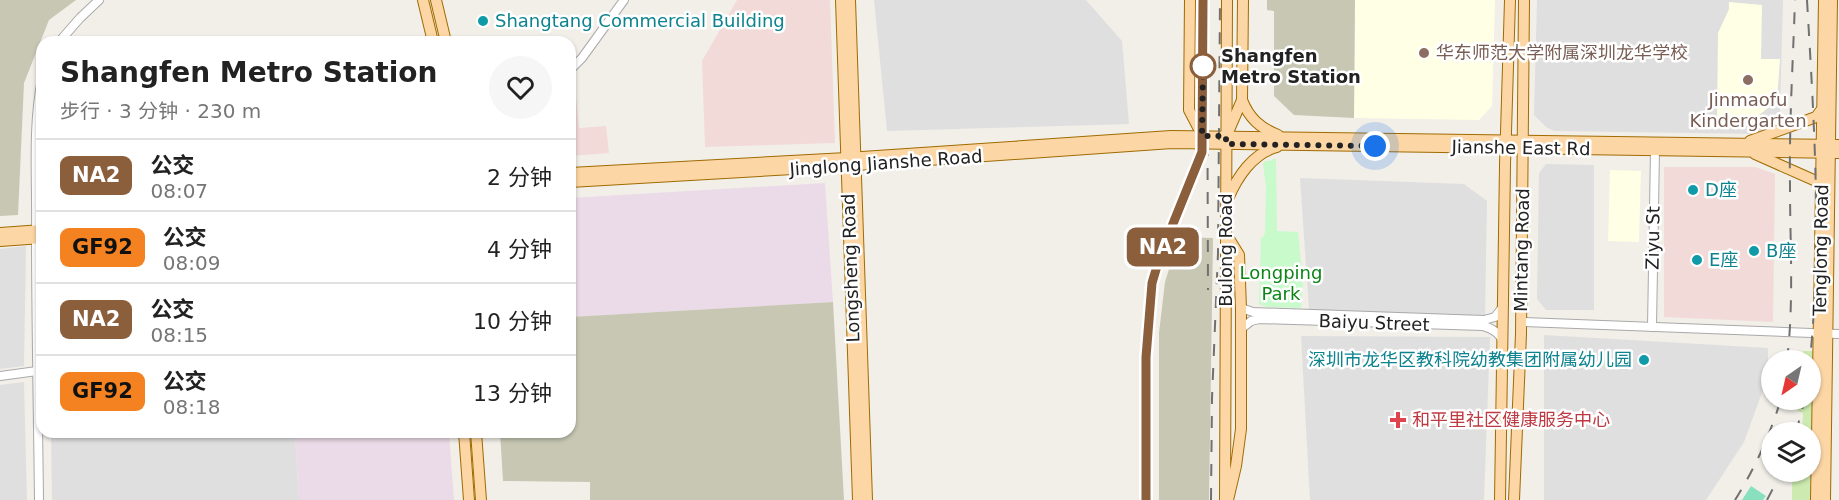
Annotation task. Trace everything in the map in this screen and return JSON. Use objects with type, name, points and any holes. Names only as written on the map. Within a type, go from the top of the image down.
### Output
[{"type":"main road","points":[[423,0],[432,36]]},
{"type":"main road","points":[[435,0],[444,36]]},
{"type":"main road","name":"Longsheng Road","points":[[841,0],[852,162],[867,500]]},
{"type":"main road","name":"Longsheng Road","points":[[850,0],[858,500]]},
{"type":"main road","points":[[1190,0],[1189,110],[1202,140]]},
{"type":"main road","points":[[1146,500],[1146,357],[1152,283],[1160,256],[1199,160],[1202,140],[1203,0]]},
{"type":"main road","name":"Bulong Road","points":[[1226,500],[1227,0]]},
{"type":"main road","points":[[1243,0],[1242,100],[1245,108],[1262,128],[1284,141]]},
{"type":"main road","name":"Mintang Road","points":[[1500,500],[1510,0]]},
{"type":"main road","name":"Mintang Road","points":[[1514,500],[1521,322],[1524,0]]},
{"type":"main road","name":"Tenglong Road","points":[[1824,0],[1826,111],[1830,149],[1826,189],[1829,334],[1825,500]]},
{"type":"main road","name":"Tenglong Road","points":[[1826,111],[1832,0]]},
{"type":"main road","points":[[1226,140],[1242,100]]},
{"type":"main road","points":[[1746,148],[1826,111],[1839,127]]},
{"type":"main road","name":"Jinglong Jianshe Road","points":[[576,182],[852,162],[1172,144],[1202,140]]},
{"type":"main road","name":"Jianshe East Rd","points":[[1202,140],[1830,149]]},
{"type":"main road","points":[[1226,205],[1234,186],[1252,161],[1284,141]]},
{"type":"main road","name":"Jianshe East Rd","points":[[1523,144],[1655,150],[1746,148]]},
{"type":"main road","points":[[1746,148],[1816,181],[1826,189],[1839,173]]},
{"type":"main road","name":"Jinglong Jianshe Road","points":[[576,172],[852,162]]},
{"type":"main road","points":[[0,233],[36,234]]},
{"type":"main road","name":"Bulong Road","points":[[1226,234],[1239,255],[1241,308],[1240,429],[1236,466],[1226,500]]},
{"type":"main road","points":[[0,241],[36,235]]},
{"type":"main road","name":"Tenglong Road","points":[[1816,500],[1829,334]]},
{"type":"main road","points":[[464,438],[469,500]]},
{"type":"main road","points":[[477,438],[482,500]]},
{"type":"street","points":[[64,36],[99,0]]},
{"type":"street","points":[[576,64],[624,0]]},
{"type":"street","name":"Ziyu St","points":[[1652,327],[1655,150]]},
{"type":"street","name":"Baiyu Street","points":[[1241,308],[1253,312],[1484,320],[1495,317],[1503,305]]},
{"type":"street","name":"Baiyu Street","points":[[1241,329],[1248,323],[1259,319],[1483,326],[1501,337],[1503,343]]},
{"type":"street","points":[[1521,322],[1829,334]]},
{"type":"street","points":[[0,376],[36,371]]},
{"type":"street","points":[[38,438],[39,500]]},
{"type":"shaded area","points":[[0,0],[76,0],[49,20],[43,36],[36,36],[36,53],[24,83],[18,215],[0,216]]},
{"type":"shaded area","points":[[737,0],[830,0],[835,143],[705,147],[702,61]]},
{"type":"shaded area","points":[[874,0],[1086,0],[1122,41],[1129,124],[887,131]]},
{"type":"shaded area","points":[[1267,0],[1355,0],[1354,118],[1294,115],[1274,96],[1274,11],[1267,10]]},
{"type":"shaded area","name":"华东师范大学附属深圳龙华学校","points":[[1355,0],[1495,0],[1492,106],[1479,120],[1354,118]]},
{"type":"shaded area","points":[[1537,0],[1783,0],[1780,112],[1760,134],[1554,131],[1546,127],[1534,115]]},
{"type":"shaded area","name":"Jinmaofu Kindergarten","points":[[1729,2],[1762,5],[1761,59],[1780,59],[1777,101],[1754,119],[1736,117],[1733,124],[1717,124],[1718,33],[1729,9]]},
{"type":"shaded area","points":[[576,95],[579,128],[606,126],[609,153],[576,156]]},
{"type":"shaded area","points":[[1546,164],[1594,165],[1594,310],[1546,310],[1537,299],[1539,173]]},
{"type":"shaded area","points":[[1664,167],[1755,167],[1775,174],[1773,322],[1664,317]]},
{"type":"shaded area","points":[[1610,170],[1641,171],[1639,242],[1608,241]]},
{"type":"shaded area","points":[[1300,178],[1464,184],[1487,201],[1485,320],[1309,310]]},
{"type":"shaded area","points":[[825,183],[833,302],[576,317],[576,198]]},
{"type":"shaded area","points":[[1179,237],[1213,238],[1209,500],[1159,500],[1159,333],[1165,282]]},
{"type":"shaded area","points":[[26,246],[24,366],[0,369],[0,249]]},
{"type":"shaded area","points":[[833,302],[844,500],[590,500],[590,482],[503,481],[500,438],[576,438],[576,317]]},
{"type":"shaded area","points":[[1544,335],[1768,348],[1768,350],[1761,350],[1761,395],[1744,442],[1706,500],[1544,500]]},
{"type":"shaded area","points":[[1301,336],[1490,337],[1484,500],[1310,500]]},
{"type":"shaded area","points":[[24,382],[27,500],[0,500],[0,385]]},
{"type":"shaded area","points":[[51,438],[295,438],[299,500],[52,500]]},
{"type":"shaded area","points":[[295,438],[449,438],[454,500],[299,500]]},
{"type":"green space","name":"Longping Park","points":[[1276,159],[1277,231],[1298,232],[1303,284],[1301,308],[1267,307],[1259,304],[1261,237],[1265,233],[1266,187],[1263,164]]},
{"type":"green space","points":[[1814,410],[1814,422],[1803,422],[1803,413],[1797,411]]},
{"type":"green space","points":[[1792,482],[1812,482],[1812,500],[1792,500]]},
{"type":"green space","points":[[1751,486],[1766,496],[1763,500],[1742,500]]},
{"type":"railway","points":[[1207,0],[1208,290]]},
{"type":"railway","points":[[1211,500],[1212,398],[1218,253],[1220,0]]},
{"type":"railway","points":[[1788,350],[1791,295],[1790,140],[1795,0]]},
{"type":"railway","points":[[1807,0],[1816,225],[1816,270],[1811,350]]},
{"type":"railway","points":[[1735,500],[1761,451],[1777,410]]},
{"type":"railway","points":[[1799,422],[1802,410]]},
{"type":"railway","points":[[1767,500],[1776,482]]},
{"type":"bus line","name":"NA2","points":[[1146,500],[1148,317],[1152,283],[1160,256],[1202,152],[1203,0]]},
{"type":"place","name":"Shangtang Commercial Building","points":[[483,21]]},
{"type":"place","name":"华东师范大学附属深圳龙华学校","points":[[1424,53]]},
{"type":"place","name":"Shangfen Metro Station","points":[[1203,66]]},
{"type":"place","name":"Jinmaofu Kindergarten","points":[[1748,80]]},
{"type":"place","name":"D座","points":[[1693,190]]},
{"type":"place","name":"B座","points":[[1754,251]]},
{"type":"place","name":"E座","points":[[1697,260]]},
{"type":"place","name":"深圳市龙华区教科院幼教集团附属幼儿园","points":[[1644,360]]},
{"type":"place","name":"和平里社区健康服务中心","points":[[1398,420]]},
{"type":"route","points":[[1203,66],[1202,136],[1226,136],[1226,144],[1375,146]]}]
